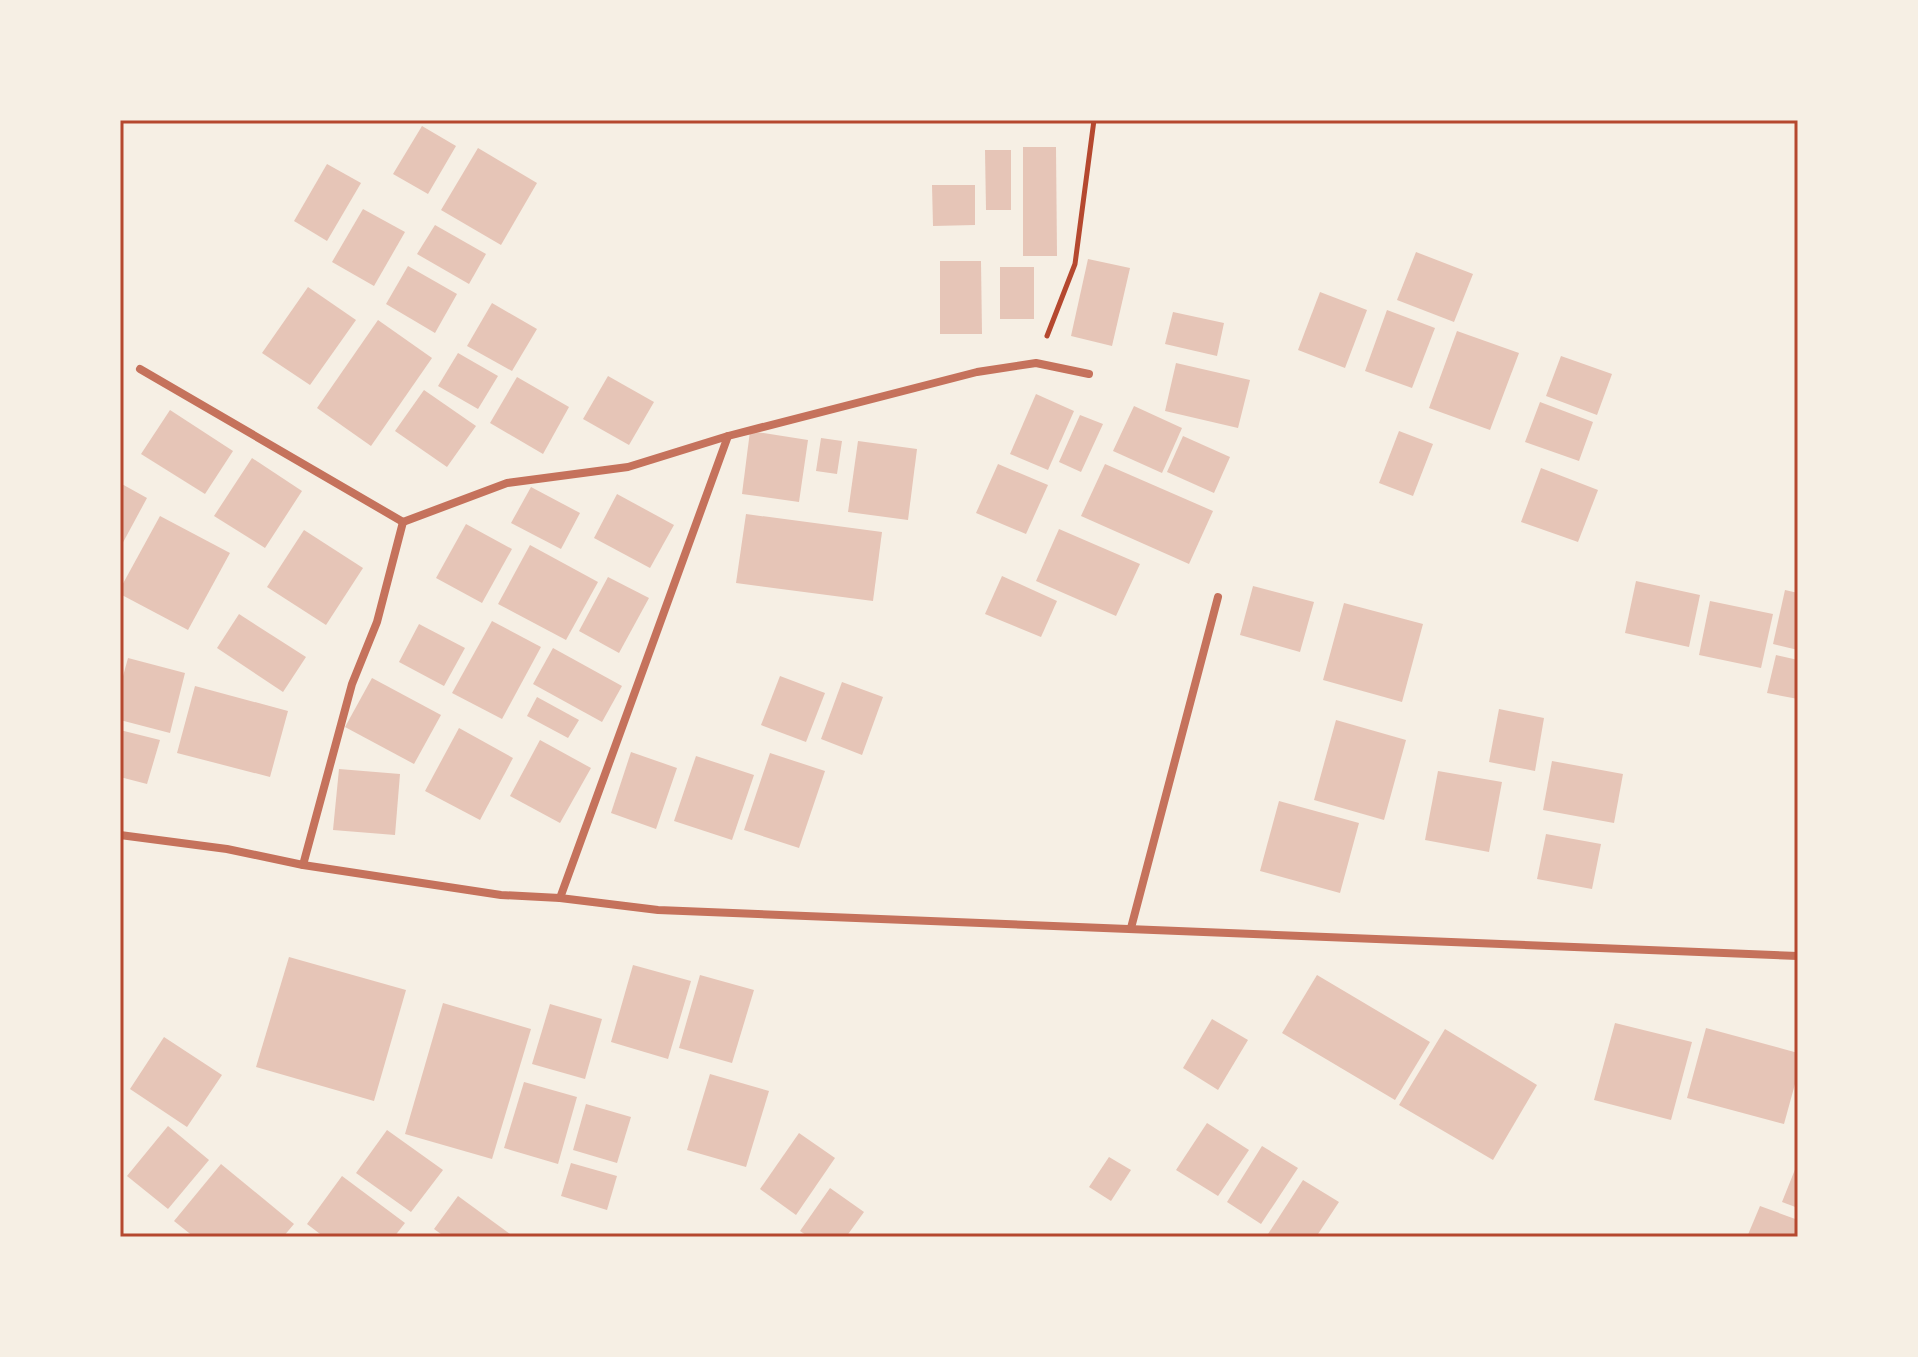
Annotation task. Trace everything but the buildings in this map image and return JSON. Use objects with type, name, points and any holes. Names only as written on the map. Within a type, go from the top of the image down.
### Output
[{"type":"street","points":[[403,522],[507,483],[628,467],[728,436],[977,372],[1036,363],[1089,374]]},
{"type":"street","points":[[140,369],[403,522]]},
{"type":"street","points":[[560,898],[728,436]]},
{"type":"street","points":[[303,865],[352,684],[377,622],[403,522]]},
{"type":"street","points":[[1131,928],[1218,597]]},
{"type":"street","points":[[120,835],[227,849],[303,865],[501,895],[560,898],[658,910],[1798,956]]},
{"type":"path","points":[[1036,363],[1075,264],[1094,120]]}]
